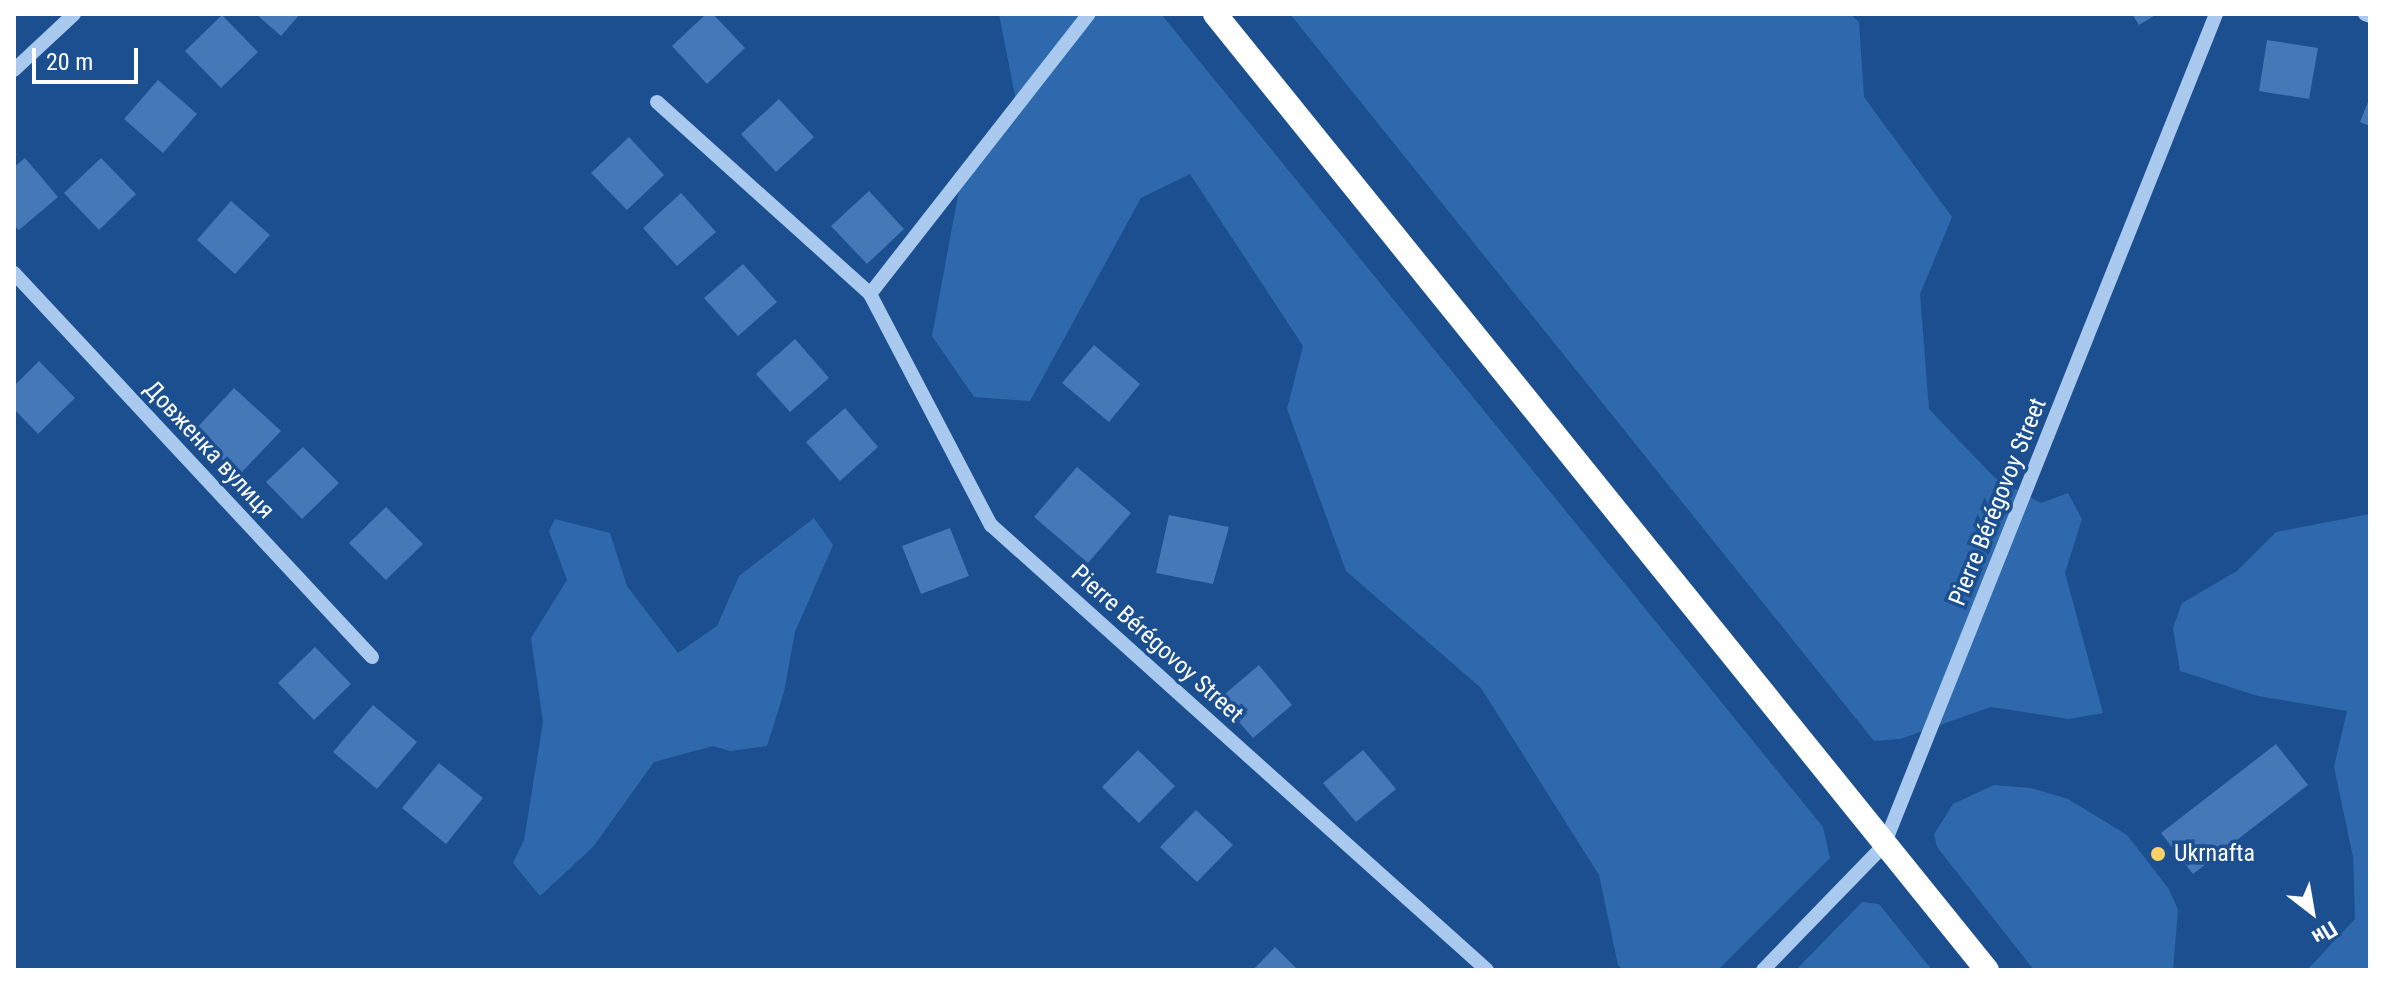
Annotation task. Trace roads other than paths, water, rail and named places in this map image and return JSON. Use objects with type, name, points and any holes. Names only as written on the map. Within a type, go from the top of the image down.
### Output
[{"type":"highway","points":[[1215,14],[1987,970]]},
{"type":"street","points":[[14,70],[74,14]]},
{"type":"street","points":[[870,294],[1089,14]]},
{"type":"street","name":"Pierre Bérégovoy Street","points":[[1763,970],[1884,845],[2216,14]]},
{"type":"street","name":"Pierre Bérégovoy Street","points":[[657,102],[870,294],[991,525],[1487,970]]},
{"type":"street","name":"Довженка вулиця","points":[[14,273],[372,657]]},
{"type":"place","name":"Ukrnafta","points":[[2158,854]]}]
